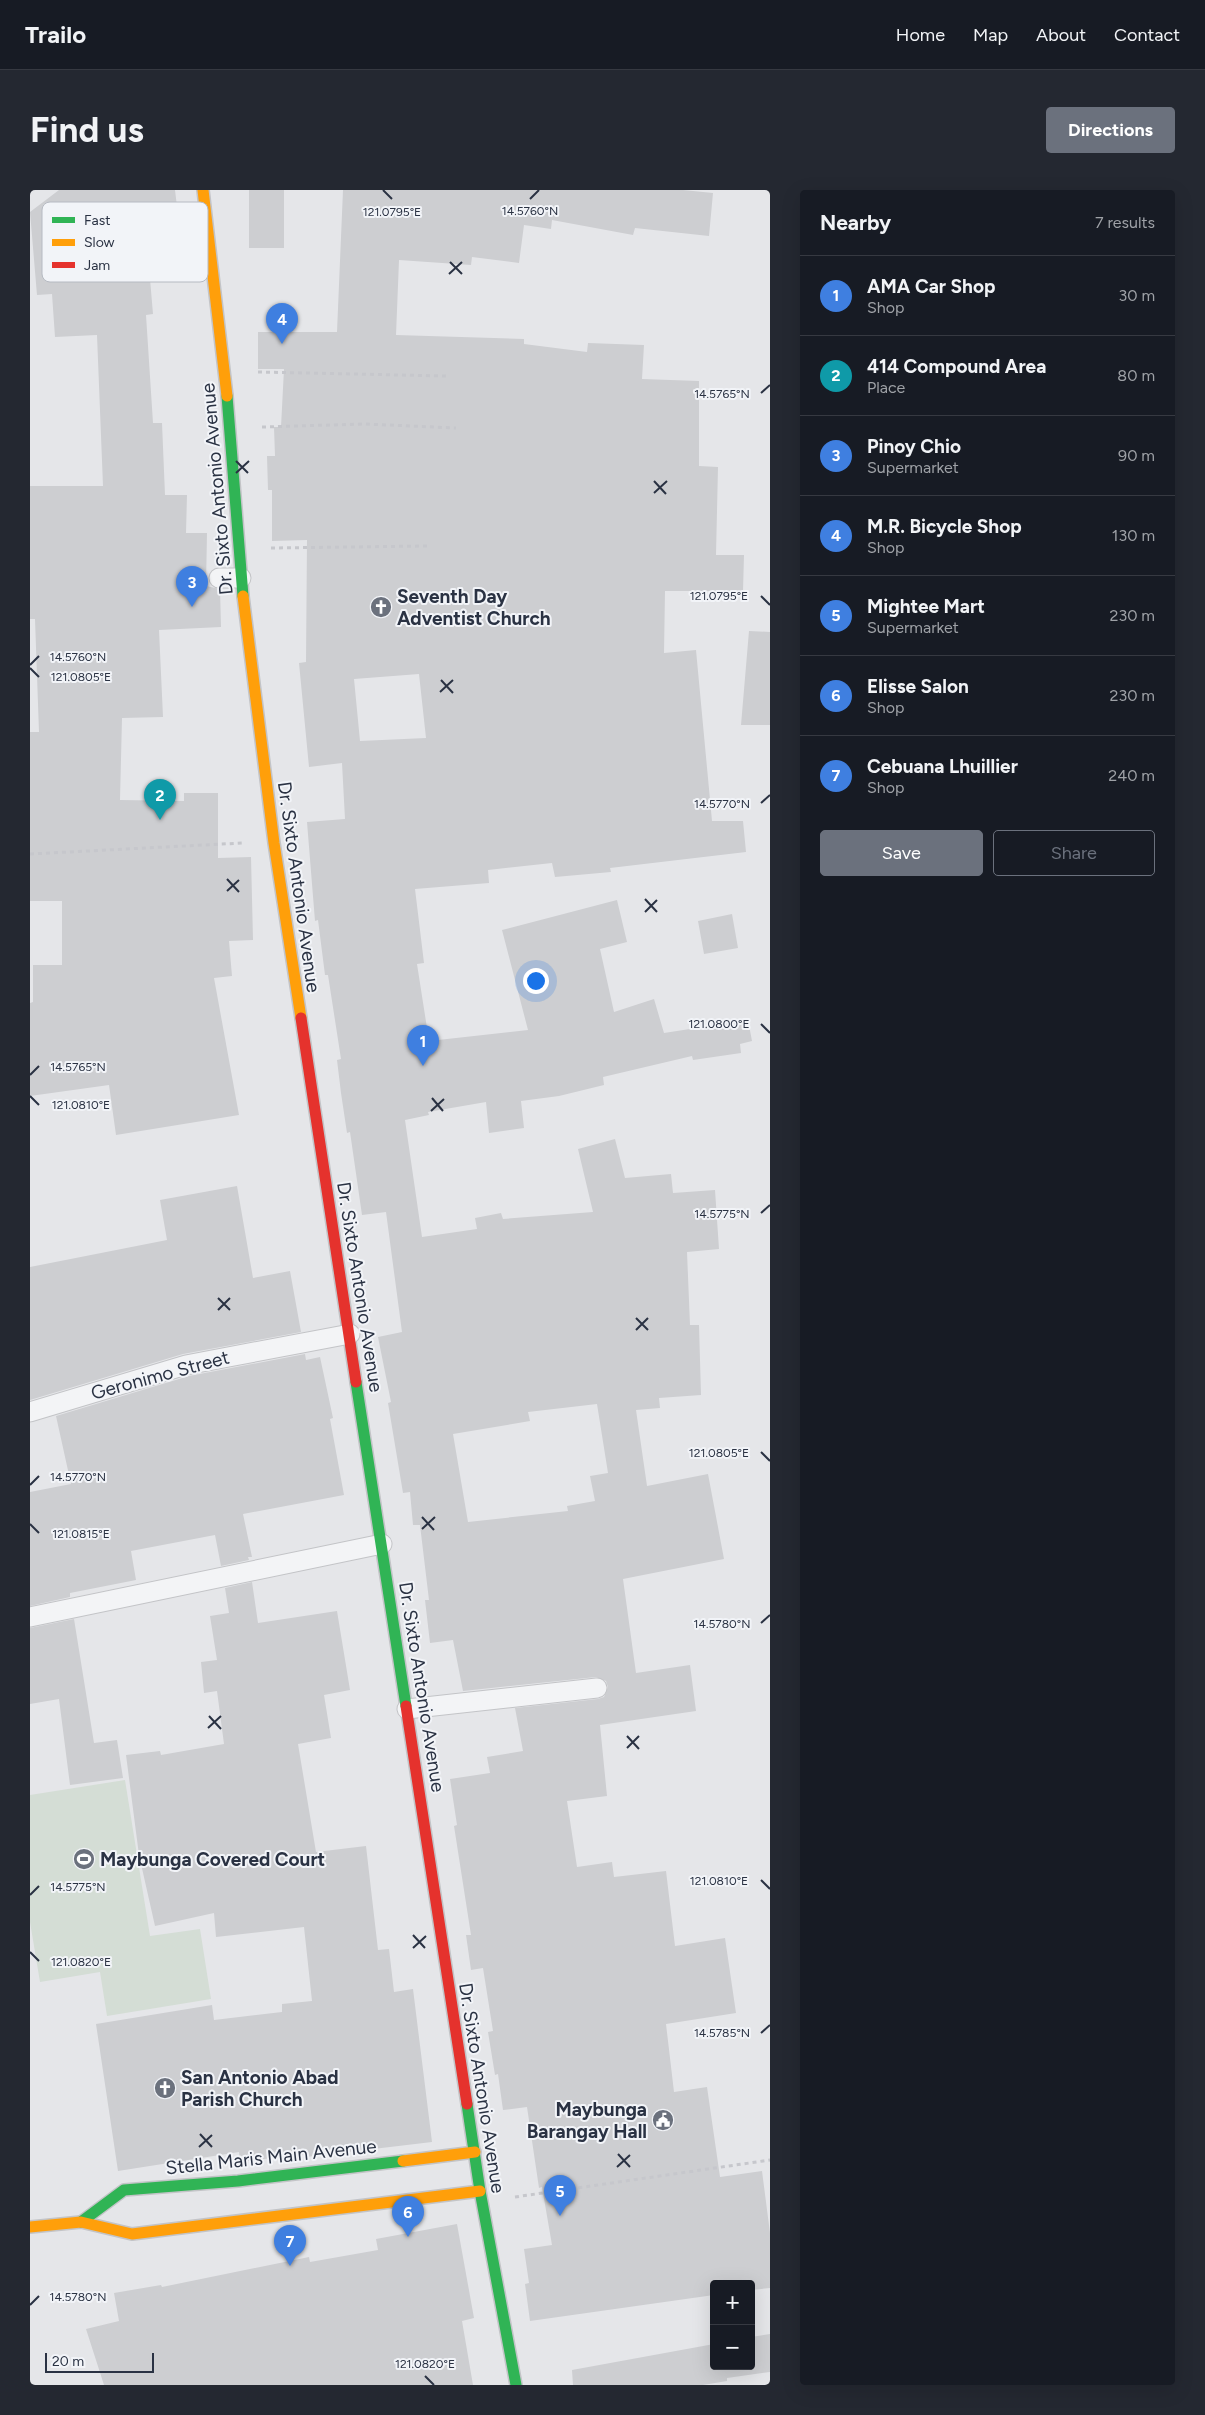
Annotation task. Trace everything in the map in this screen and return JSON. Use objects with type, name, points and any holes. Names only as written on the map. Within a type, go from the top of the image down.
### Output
[{"type":"main road","name":"Dr. Sixto Antonio Avenue","points":[[208,236],[229,428],[240,578],[274,843],[481,2196],[516,2385]]},
{"type":"main road","name":"Stella Maris Main Avenue","points":[[81,2222],[124,2190],[238,2181],[475,2152]]},
{"type":"main road","points":[[30,2227],[81,2222],[132,2234],[481,2196]]},
{"type":"lane","points":[[219,578],[240,578]]},
{"type":"lane","name":"Geronimo Street","points":[[30,1412],[186,1364],[350,1334]]},
{"type":"lane","points":[[30,1617],[382,1544]]},
{"type":"lane","points":[[407,1708],[597,1688]]},
{"type":"path","points":[[256,372],[447,376]]},
{"type":"path","points":[[229,428],[365,424],[456,428]]},
{"type":"path","points":[[238,549],[428,546]]},
{"type":"path","points":[[30,854],[231,843]]},
{"type":"path","points":[[481,2196],[770,2160]]},
{"type":"shaded area","name":"Maybunga Covered Court","points":[[125,1780],[150,1936],[200,1929],[211,1999],[107,2016],[100,1972],[40,1982],[30,1922],[30,1795]]},
{"type":"building","points":[[59,190],[175,190],[176,202],[43,202]]},
{"type":"building","points":[[249,190],[284,190],[284,248],[249,248]]},
{"type":"building","points":[[343,190],[683,190],[713,193],[709,236],[635,228],[633,235],[552,220],[551,229],[524,225],[519,263],[472,257],[471,265],[399,260],[396,335],[524,339],[524,344],[587,352],[588,343],[644,345],[642,379],[699,381],[699,466],[718,467],[716,555],[744,555],[743,591],[665,591],[664,653],[696,650],[712,821],[743,821],[746,852],[610,868],[611,872],[555,877],[552,863],[488,870],[489,883],[415,889],[424,963],[417,964],[429,1041],[528,1030],[502,930],[617,900],[627,942],[600,949],[614,1012],[654,999],[664,1033],[748,1020],[752,1041],[740,1044],[741,1053],[693,1060],[692,1056],[603,1077],[604,1085],[559,1096],[521,1101],[524,1128],[489,1133],[486,1102],[428,1112],[429,1115],[405,1120],[422,1237],[477,1229],[475,1218],[501,1213],[503,1219],[593,1212],[578,1149],[615,1139],[625,1178],[671,1174],[673,1193],[715,1190],[719,1249],[687,1252],[690,1325],[699,1325],[701,1395],[659,1398],[660,1408],[636,1410],[647,1486],[708,1474],[724,1559],[623,1579],[636,1673],[690,1665],[696,1711],[600,1725],[607,1796],[567,1801],[577,1867],[612,1862],[614,1877],[666,1871],[675,1946],[725,1938],[736,2013],[666,2024],[674,2092],[707,2087],[720,2177],[762,2171],[770,2233],[770,2288],[755,2290],[755,2280],[710,2280],[710,2296],[530,2321],[525,2284],[529,2283],[524,2249],[552,2245],[542,2187],[539,2188],[527,2107],[503,2110],[498,2074],[495,2075],[488,2032],[493,2031],[483,1968],[471,1970],[466,1935],[471,1935],[454,1826],[457,1825],[450,1779],[490,1773],[487,1757],[523,1751],[515,1708],[598,1699],[604,1697],[608,1687],[606,1681],[596,1677],[463,1691],[453,1640],[430,1643],[425,1600],[429,1600],[420,1525],[413,1525],[410,1492],[403,1493],[388,1403],[391,1402],[378,1337],[402,1332],[386,1212],[362,1215],[350,1132],[347,1133],[341,1093],[337,1060],[341,1059],[328,975],[325,975],[318,920],[315,921],[307,822],[345,819],[342,763],[309,767],[299,663],[306,662],[307,540],[272,541],[272,490],[268,490],[267,456],[275,456],[274,427],[281,427],[284,369],[258,369],[258,332],[337,332]],"holes":[[[419,674],[426,738],[360,741],[354,679]],[[597,1404],[608,1473],[590,1476],[595,1501],[567,1506],[568,1511],[468,1522],[453,1434],[530,1421],[528,1412]]]},
{"type":"building","points":[[42,203],[42,282],[150,282],[153,314],[146,315],[153,423],[162,423],[165,495],[187,495],[186,533],[207,533],[206,586],[220,589],[221,627],[159,630],[163,717],[122,718],[120,800],[184,801],[184,793],[218,793],[218,858],[251,857],[253,940],[229,941],[232,976],[214,978],[239,1115],[116,1135],[109,1085],[30,1096],[30,1003],[33,1002],[33,965],[62,965],[62,901],[30,901],[30,732],[39,732],[35,619],[30,619],[30,486],[103,486],[97,335],[55,337],[52,294],[37,295],[30,212]]},
{"type":"building","points":[[749,631],[770,632],[770,725],[741,725]]},
{"type":"building","points":[[732,914],[738,948],[704,954],[698,921]]},
{"type":"building","points":[[237,1186],[253,1278],[290,1271],[301,1332],[183,1354],[30,1400],[30,1267],[167,1240],[160,1200]]},
{"type":"building","points":[[305,1354],[306,1360],[320,1357],[333,1418],[330,1419],[344,1495],[243,1514],[252,1557],[248,1557],[249,1560],[221,1566],[215,1535],[131,1551],[136,1580],[70,1593],[70,1597],[30,1606],[30,1492],[71,1484],[56,1416],[189,1376]]},
{"type":"building","points":[[252,1582],[258,1623],[337,1611],[350,1690],[324,1695],[331,1738],[298,1744],[316,1852],[366,1846],[378,1950],[389,1949],[394,1992],[413,1989],[432,2142],[306,2157],[306,2154],[240,2162],[239,2152],[118,2171],[96,2024],[212,2005],[214,2020],[282,2012],[282,2004],[312,2001],[304,1927],[216,1937],[214,1913],[155,1926],[139,1855],[126,1755],[160,1751],[161,1755],[224,1744],[217,1691],[204,1693],[201,1662],[217,1660],[210,1616],[229,1613],[225,1588]]},
{"type":"building","points":[[74,1619],[94,1743],[117,1740],[123,1778],[70,1785],[59,1699],[30,1704],[30,1628]]},
{"type":"building","points":[[457,2224],[474,2318],[462,2321],[473,2385],[104,2385],[86,2329],[119,2321],[114,2293],[161,2285],[162,2287],[309,2257],[310,2262],[378,2250],[376,2239]]},
{"type":"building","points":[[770,2334],[770,2372],[727,2378],[727,2381],[703,2385],[573,2385],[572,2370],[710,2345],[710,2370],[755,2370],[755,2336]]},
{"type":"traffic: fast","points":[[227,396],[243,596]]},
{"type":"traffic: fast","points":[[356,1382],[406,1706]]},
{"type":"traffic: fast","points":[[467,2104],[480,2191],[516,2385]]},
{"type":"traffic: fast","points":[[81,2222],[124,2190],[238,2181],[403,2161]]},
{"type":"traffic: slow","points":[[203,190],[204,202]]},
{"type":"traffic: slow","points":[[208,233],[227,396]]},
{"type":"traffic: slow","points":[[243,596],[274,843],[301,1018]]},
{"type":"traffic: slow","points":[[403,2161],[475,2152]]},
{"type":"traffic: slow","points":[[30,2227],[81,2222],[132,2234],[480,2191]]},
{"type":"traffic: jam","points":[[301,1018],[356,1382]]},
{"type":"traffic: jam","points":[[406,1706],[467,2104]]},
{"type":"place","name":"M.R. Bicycle Shop","points":[[282,344]]},
{"type":"place","name":"Pinoy Chio","points":[[192,607]]},
{"type":"place","name":"Seventh Day Adventist Church","points":[[381,607]]},
{"type":"place","name":"414 Compound Area","points":[[160,820]]},
{"type":"place","name":"AMA Car Shop","points":[[423,1066]]},
{"type":"place","name":"Maybunga Covered Court","points":[[84,1859]]},
{"type":"place","name":"San Antonio Abad Parish Church","points":[[165,2088]]},
{"type":"place","name":"Maybunga Barangay Hall","points":[[663,2120]]},
{"type":"place","name":"Mightee Mart","points":[[560,2216]]},
{"type":"place","name":"Elisse Salon","points":[[408,2237]]},
{"type":"place","name":"Cebuana Lhuillier","points":[[290,2266]]}]
